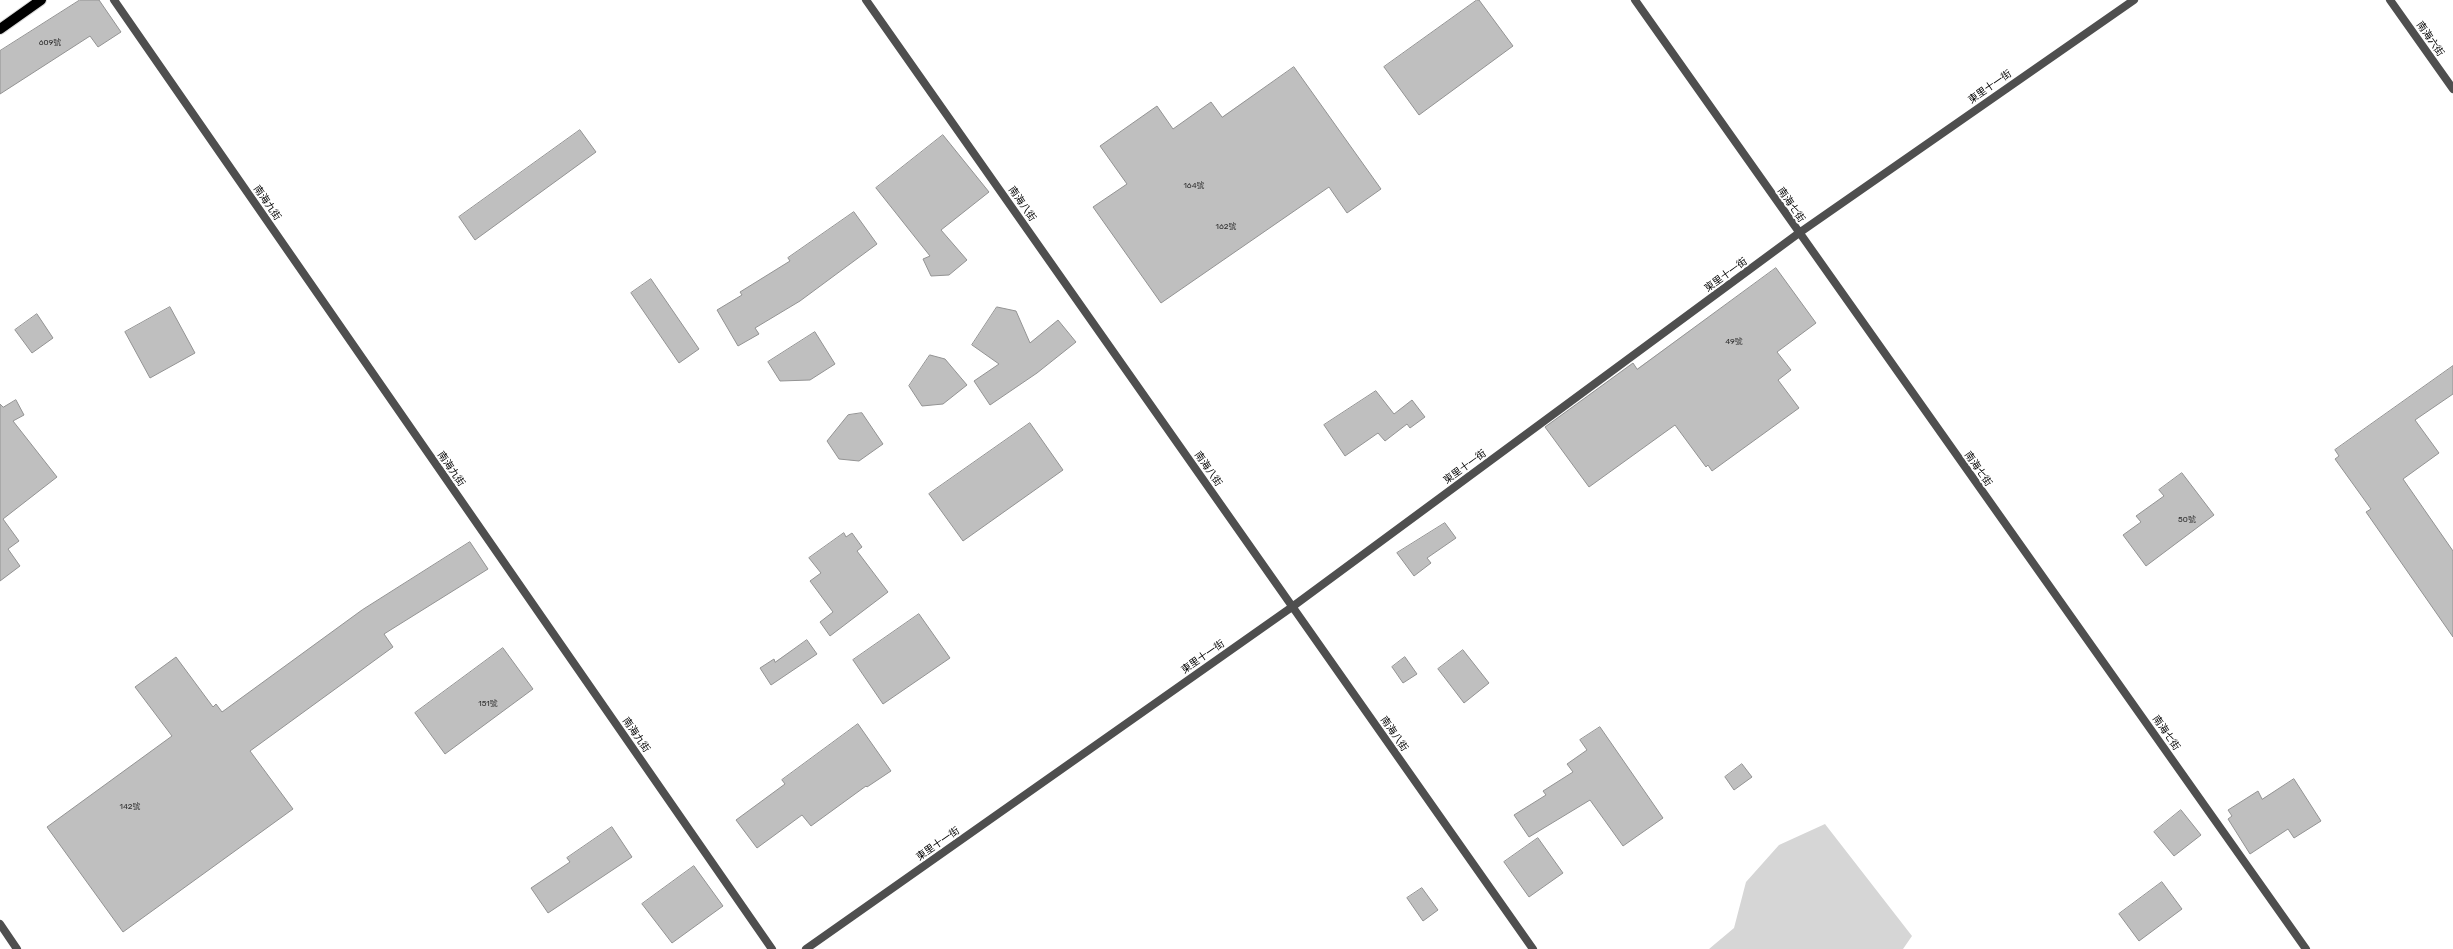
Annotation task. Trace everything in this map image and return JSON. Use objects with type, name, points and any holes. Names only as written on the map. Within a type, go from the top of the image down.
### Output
[{"type":"main road","points":[[0,29],[41,0]]},
{"type":"street","name":"南海九街","points":[[114,0],[772,949]]},
{"type":"street","name":"南海八街","points":[[866,0],[1533,949]]},
{"type":"street","name":"南海七街","points":[[1635,0],[2306,949]]},
{"type":"street","name":"東里十一街","points":[[806,949],[1292,606],[1799,233],[2134,0]]},
{"type":"street","name":"南海六街","points":[[2390,0],[2453,89]]},
{"type":"street","points":[[0,924],[17,949]]},
{"type":"shaded area","points":[[1825,824],[1912,936],[1903,949],[1709,949],[1734,928],[1746,882],[1779,845]]},
{"type":"building","points":[[80,0],[99,0],[121,32],[98,47],[90,36],[0,94],[0,51]]},
{"type":"building","points":[[1479,0],[1513,46],[1419,115],[1384,67]]},
{"type":"building","points":[[1294,67],[1381,189],[1347,213],[1329,187],[1161,303],[1093,207],[1127,184],[1100,146],[1157,106],[1173,129],[1211,102],[1222,117]]},
{"type":"building","points":[[580,130],[596,152],[475,240],[459,217]]},
{"type":"building","points":[[943,135],[989,192],[941,230],[967,260],[949,275],[931,276],[923,259],[930,256],[876,188]]},
{"type":"building","points":[[854,212],[877,244],[800,301],[755,328],[759,334],[738,346],[717,310],[742,295],[740,292],[790,261],[788,258]]},
{"type":"building","points":[[1776,268],[1816,323],[1777,352],[1791,370],[1778,380],[1799,408],[1712,471],[1708,465],[1706,467],[1675,425],[1589,487],[1545,427],[1633,363],[1637,369]]},
{"type":"building","points":[[651,279],[699,349],[679,363],[631,293]]},
{"type":"building","points":[[170,307],[195,353],[150,378],[125,332]]},
{"type":"building","points":[[997,307],[1016,311],[1030,343],[1058,320],[1076,342],[1037,373],[990,405],[974,381],[999,364],[972,345]]},
{"type":"building","points":[[37,314],[53,338],[32,353],[15,330]]},
{"type":"building","points":[[815,332],[835,364],[810,380],[780,381],[768,362]]},
{"type":"building","points":[[930,355],[945,359],[967,385],[943,404],[922,406],[909,386]]},
{"type":"building","points":[[2453,366],[2453,394],[2415,420],[2439,453],[2403,479],[2453,551],[2453,637],[2366,512],[2371,509],[2335,459],[2339,456],[2335,450]]},
{"type":"building","points":[[1376,391],[1394,414],[1412,400],[1425,417],[1410,428],[1407,424],[1385,441],[1378,433],[1345,456],[1324,425]]},
{"type":"building","points":[[16,400],[24,415],[13,421],[57,477],[3,519],[19,541],[8,549],[20,566],[0,581],[0,404],[3,407]]},
{"type":"building","points":[[862,413],[883,444],[859,461],[839,459],[827,441],[848,415]]},
{"type":"building","points":[[1030,423],[1063,470],[963,541],[929,494]]},
{"type":"building","points":[[2182,473],[2214,515],[2146,566],[2123,535],[2141,522],[2136,516],[2164,496],[2159,490]]},
{"type":"building","points":[[1445,523],[1456,538],[1427,558],[1431,563],[1414,576],[1397,553]]},
{"type":"building","points":[[844,533],[846,537],[852,533],[862,547],[857,551],[888,592],[830,636],[820,622],[833,612],[810,581],[821,573],[809,558]]},
{"type":"building","points":[[470,542],[488,569],[384,634],[393,647],[250,751],[293,809],[123,932],[47,827],[172,736],[135,687],[176,657],[213,707],[216,704],[222,712],[362,610]]},
{"type":"building","points":[[919,614],[950,658],[883,704],[853,660]]},
{"type":"building","points":[[807,640],[817,654],[771,685],[760,668],[774,659],[775,662]]},
{"type":"building","points":[[503,648],[533,689],[445,754],[415,713]]},
{"type":"building","points":[[1463,650],[1489,683],[1464,703],[1438,669]]},
{"type":"building","points":[[1405,657],[1417,674],[1403,683],[1392,667]]},
{"type":"building","points":[[858,724],[891,771],[867,787],[866,786],[811,826],[802,815],[757,848],[736,820],[785,784],[782,780]]},
{"type":"building","points":[[1600,727],[1663,818],[1623,846],[1590,800],[1529,837],[1514,815],[1546,795],[1543,791],[1573,772],[1567,764],[1587,750],[1580,740]]},
{"type":"building","points":[[1742,764],[1752,777],[1734,790],[1725,777]]},
{"type":"building","points":[[2294,779],[2321,821],[2294,838],[2288,829],[2250,854],[2228,819],[2232,816],[2228,810],[2258,791],[2262,799]]},
{"type":"building","points":[[2181,810],[2201,835],[2174,856],[2154,832]]},
{"type":"building","points":[[612,827],[632,857],[548,913],[531,888],[570,862],[567,858]]},
{"type":"building","points":[[1538,838],[1563,873],[1529,897],[1504,862]]},
{"type":"building","points":[[694,866],[723,906],[672,943],[642,904]]},
{"type":"building","points":[[2162,882],[2182,909],[2139,941],[2119,914]]},
{"type":"building","points":[[1422,888],[1438,910],[1423,921],[1407,898]]}]
